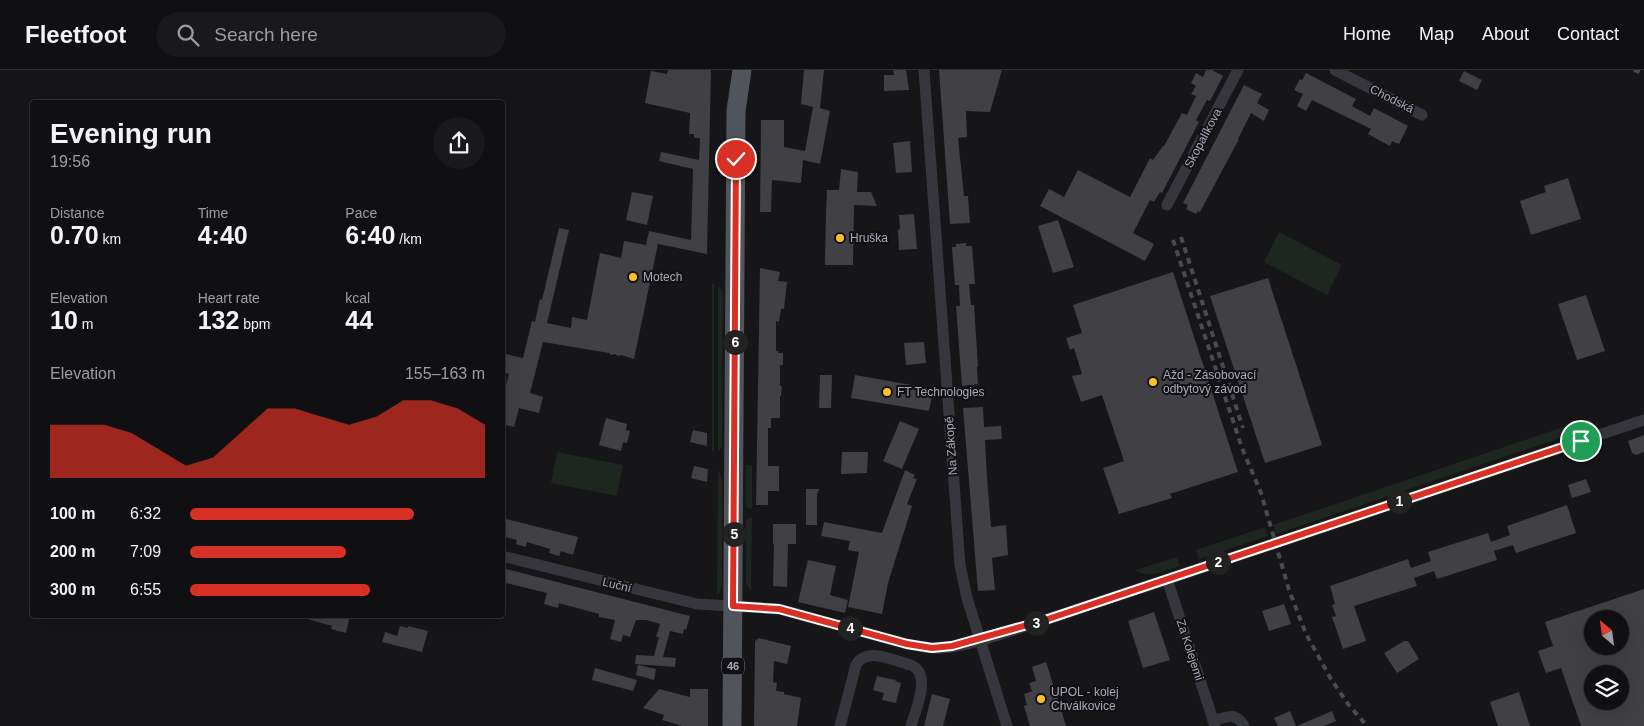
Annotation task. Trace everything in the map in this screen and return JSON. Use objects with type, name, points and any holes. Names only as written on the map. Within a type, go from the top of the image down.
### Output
[{"type":"main road","points":[[730,70],[736,111]]},
{"type":"main road","points":[[736,111],[742,70]]},
{"type":"main road","name":"46","points":[[732,726],[736,111]]},
{"type":"street","name":"Na Zákopě","points":[[924,70],[960,565],[965,592],[1006,726]]},
{"type":"street","name":"Skopalíkova","points":[[1167,205],[1238,70]]},
{"type":"street","name":"Chodská","points":[[1336,70],[1422,115]]},
{"type":"street","name":"Luční","points":[[505,557],[697,604],[779,609],[907,644],[924,648],[942,648],[1045,620],[1644,420]]},
{"type":"street","name":"Za Kolejemi","points":[[1167,579],[1214,724],[1227,716],[1235,716],[1244,726]]},
{"type":"street","points":[[840,726],[856,665],[862,658],[870,655],[911,665],[918,668],[921,672],[922,683],[911,726]]},
{"type":"shaded area","points":[[1279,232],[1342,265],[1327,295],[1264,262]]},
{"type":"shaded area","points":[[712,284],[714,284],[714,451],[712,451]]},
{"type":"shaded area","points":[[718,286],[723,293],[722,447],[718,451]]},
{"type":"shaded area","points":[[1590,418],[1593,427],[1276,534],[1273,525]]},
{"type":"shaded area","points":[[557,452],[623,465],[617,496],[551,483]]},
{"type":"shaded area","points":[[746,465],[752,465],[752,509],[747,508],[746,504]]},
{"type":"shaded area","points":[[718,469],[722,484],[722,582],[721,590],[717,596]]},
{"type":"shaded area","points":[[748,518],[752,518],[751,591],[746,584],[746,521]]},
{"type":"shaded area","points":[[1265,527],[1268,536],[1199,559],[1196,550]]},
{"type":"shaded area","points":[[1177,557],[1180,566],[1163,572],[1146,574],[1135,570]]},
{"type":"building","points":[[668,70],[711,70],[707,254],[658,244],[634,359],[621,355],[611,355],[609,353],[543,342],[530,393],[543,397],[539,413],[519,408],[514,427],[505,425],[505,389],[509,374],[505,373],[505,354],[523,358],[532,321],[535,322],[540,299],[542,300],[559,228],[569,230],[547,323],[571,328],[572,317],[587,320],[600,253],[621,258],[624,241],[646,245],[649,231],[691,240],[693,169],[659,161],[661,152],[699,160],[700,138],[694,138],[694,134],[689,134],[690,113],[645,103],[651,71],[667,74]]},
{"type":"building","points":[[804,70],[824,70],[820,108],[830,111],[820,164],[803,160],[801,183],[772,180],[771,212],[760,212],[761,120],[784,120],[784,147],[805,151],[813,107],[801,104]]},
{"type":"building","points":[[893,70],[906,70],[909,90],[884,91],[884,75],[894,75]]},
{"type":"building","points":[[939,70],[1002,70],[990,112],[966,111],[967,137],[958,138],[964,196],[968,196],[970,223],[950,224]]},
{"type":"building","points":[[1206,70],[1212,70],[1223,76],[1210,101],[1207,100],[1196,120],[1199,122],[1162,193],[1160,192],[1154,202],[1150,200],[1133,233],[1154,244],[1145,261],[1040,206],[1049,189],[1064,197],[1078,170],[1130,197],[1150,158],[1153,160],[1164,146],[1182,113],[1187,115],[1196,96],[1191,94],[1196,86],[1191,83],[1196,73],[1203,77]]},
{"type":"building","points":[[1464,71],[1482,80],[1477,90],[1459,81]]},
{"type":"building","points":[[1306,73],[1356,99],[1352,106],[1370,116],[1374,108],[1408,126],[1399,144],[1392,141],[1390,146],[1368,134],[1371,129],[1312,100],[1306,111],[1297,106],[1303,94],[1294,90]]},
{"type":"building","points":[[1244,85],[1262,94],[1257,103],[1269,110],[1264,121],[1251,113],[1200,212],[1198,211],[1196,214],[1186,209],[1188,205],[1183,203]]},
{"type":"building","points":[[910,141],[912,172],[896,173],[893,143]]},
{"type":"building","points":[[841,169],[858,172],[857,192],[871,192],[877,206],[854,205],[853,265],[825,265],[827,190],[839,190]]},
{"type":"building","points":[[1568,178],[1581,219],[1531,235],[1520,201],[1546,192],[1544,186]]},
{"type":"building","points":[[632,192],[653,196],[647,225],[626,220]]},
{"type":"building","points":[[914,214],[917,249],[899,250],[899,215]]},
{"type":"building","points":[[1058,220],[1074,267],[1053,273],[1038,226]]},
{"type":"building","points":[[966,243],[966,246],[972,246],[975,284],[969,284],[971,305],[974,305],[978,384],[962,386],[956,306],[960,306],[959,285],[955,285],[952,247],[956,247],[956,244]]},
{"type":"building","points":[[760,268],[780,272],[778,281],[787,282],[784,309],[781,309],[779,322],[776,321],[776,351],[783,353],[783,365],[780,365],[780,386],[782,386],[780,418],[771,418],[771,428],[768,428],[768,466],[779,466],[779,491],[768,491],[768,505],[756,505]]},
{"type":"building","name":"Ažd - Zásobovací odbytový závod","points":[[1173,272],[1238,472],[1170,494],[1172,498],[1119,514],[1103,468],[1124,461],[1102,395],[1081,402],[1072,376],[1082,374],[1074,348],[1070,350],[1066,338],[1082,333],[1073,305]]},
{"type":"building","points":[[1268,278],[1322,445],[1265,463],[1210,296]]},
{"type":"building","points":[[1586,295],[1605,351],[1577,360],[1558,304]]},
{"type":"building","points":[[924,342],[926,363],[906,365],[904,343]]},
{"type":"building","points":[[820,375],[832,375],[831,408],[819,408]]},
{"type":"building","points":[[855,375],[923,387],[921,394],[932,396],[929,411],[851,398]]},
{"type":"building","points":[[983,407],[984,427],[1001,426],[1002,439],[985,440],[987,477],[991,527],[1006,525],[1008,555],[992,558],[995,590],[978,591],[963,408]]},
{"type":"building","points":[[606,418],[627,424],[626,430],[630,431],[627,443],[623,442],[621,451],[599,445]]},
{"type":"building","points":[[900,421],[919,429],[902,469],[883,461]]},
{"type":"building","points":[[693,430],[707,433],[707,446],[690,442]]},
{"type":"building","points":[[1644,435],[1644,452],[1636,455],[1632,453],[1628,441]]},
{"type":"building","points":[[842,452],[868,452],[867,473],[841,474]]},
{"type":"building","points":[[694,466],[708,469],[707,482],[691,478]]},
{"type":"building","points":[[905,470],[915,475],[913,478],[917,479],[907,504],[912,506],[888,583],[882,614],[848,607],[859,552],[848,550],[850,541],[821,536],[824,522],[882,533]]},
{"type":"building","points":[[1586,479],[1591,492],[1572,498],[1568,485]]},
{"type":"building","points":[[806,489],[819,489],[817,495],[817,525],[806,525]]},
{"type":"building","points":[[1567,505],[1576,533],[1516,553],[1513,545],[1494,551],[1497,560],[1437,579],[1434,571],[1414,578],[1417,586],[1354,606],[1366,641],[1343,649],[1332,617],[1336,616],[1332,605],[1335,604],[1330,586],[1408,559],[1411,568],[1431,561],[1428,552],[1488,533],[1491,542],[1510,535],[1507,526]]},
{"type":"building","points":[[505,519],[578,537],[573,555],[561,551],[559,556],[549,553],[550,549],[527,542],[526,547],[516,544],[517,540],[505,537]]},
{"type":"building","points":[[773,524],[796,524],[796,544],[788,544],[787,587],[773,586]]},
{"type":"building","points":[[808,560],[836,566],[830,595],[848,600],[845,613],[798,602]]},
{"type":"building","points":[[505,569],[690,616],[683,634],[670,631],[663,657],[676,658],[675,667],[635,664],[636,655],[654,656],[659,637],[656,637],[660,624],[646,620],[636,620],[630,637],[623,635],[621,642],[610,639],[615,620],[599,617],[599,614],[559,603],[558,608],[544,604],[547,593],[505,583]]},
{"type":"building","points":[[1644,589],[1644,726],[1581,726],[1561,668],[1546,673],[1538,651],[1553,646],[1545,622]]},
{"type":"building","points":[[1284,604],[1291,624],[1269,631],[1262,611]]},
{"type":"building","points":[[1154,612],[1170,660],[1143,668],[1128,621]]},
{"type":"building","points":[[304,618],[349,618],[346,633],[331,629],[332,626]]},
{"type":"building","points":[[400,626],[428,631],[422,652],[382,642],[385,632],[397,636]]},
{"type":"building","points":[[759,638],[791,646],[787,664],[774,661],[773,682],[777,683],[776,691],[801,698],[797,726],[754,726],[755,641]]},
{"type":"building","points":[[1404,641],[1408,641],[1419,659],[1397,673],[1384,653]]},
{"type":"building","name":"UPOL - kolej Chválkovice","points":[[1046,662],[1066,726],[1030,726],[1024,706],[1027,705],[1024,694],[1032,691],[1029,683],[1036,681],[1032,667]]},
{"type":"building","points":[[638,665],[656,669],[654,680],[636,675]]},
{"type":"building","points":[[595,668],[637,680],[633,691],[592,680]]},
{"type":"building","points":[[877,676],[901,683],[896,703],[882,700],[884,693],[873,690]]},
{"type":"building","points":[[659,689],[690,697],[690,689],[708,689],[708,726],[682,726],[662,720],[664,715],[643,708]]},
{"type":"building","points":[[1519,692],[1530,726],[1498,726],[1490,702]]},
{"type":"building","points":[[932,694],[950,699],[943,726],[924,726]]},
{"type":"building","points":[[1290,711],[1296,726],[1278,726],[1274,718]]},
{"type":"building","points":[[1332,711],[1336,721],[1324,726],[1297,726]]},
{"type":"railway","points":[[1634,70],[1642,73]]},
{"type":"railway","points":[[1181,237],[1243,428]]},
{"type":"railway","points":[[1173,240],[1242,448],[1261,493],[1289,590],[1306,634],[1331,679],[1348,704],[1367,726]]},
{"type":"place","name":"Hruška","points":[[840,238]]},
{"type":"place","name":"Motech","points":[[633,277]]},
{"type":"place","name":"Ažd - Zásobovací odbytový závod","points":[[1153,382]]},
{"type":"place","name":"FT Technologies","points":[[887,392]]},
{"type":"place","name":"UPOL - kolej Chválkovice","points":[[1041,699]]},
{"type":"route","points":[[736,159],[733,606],[779,609],[907,644],[924,648],[942,648],[1045,620],[1581,441]]}]
